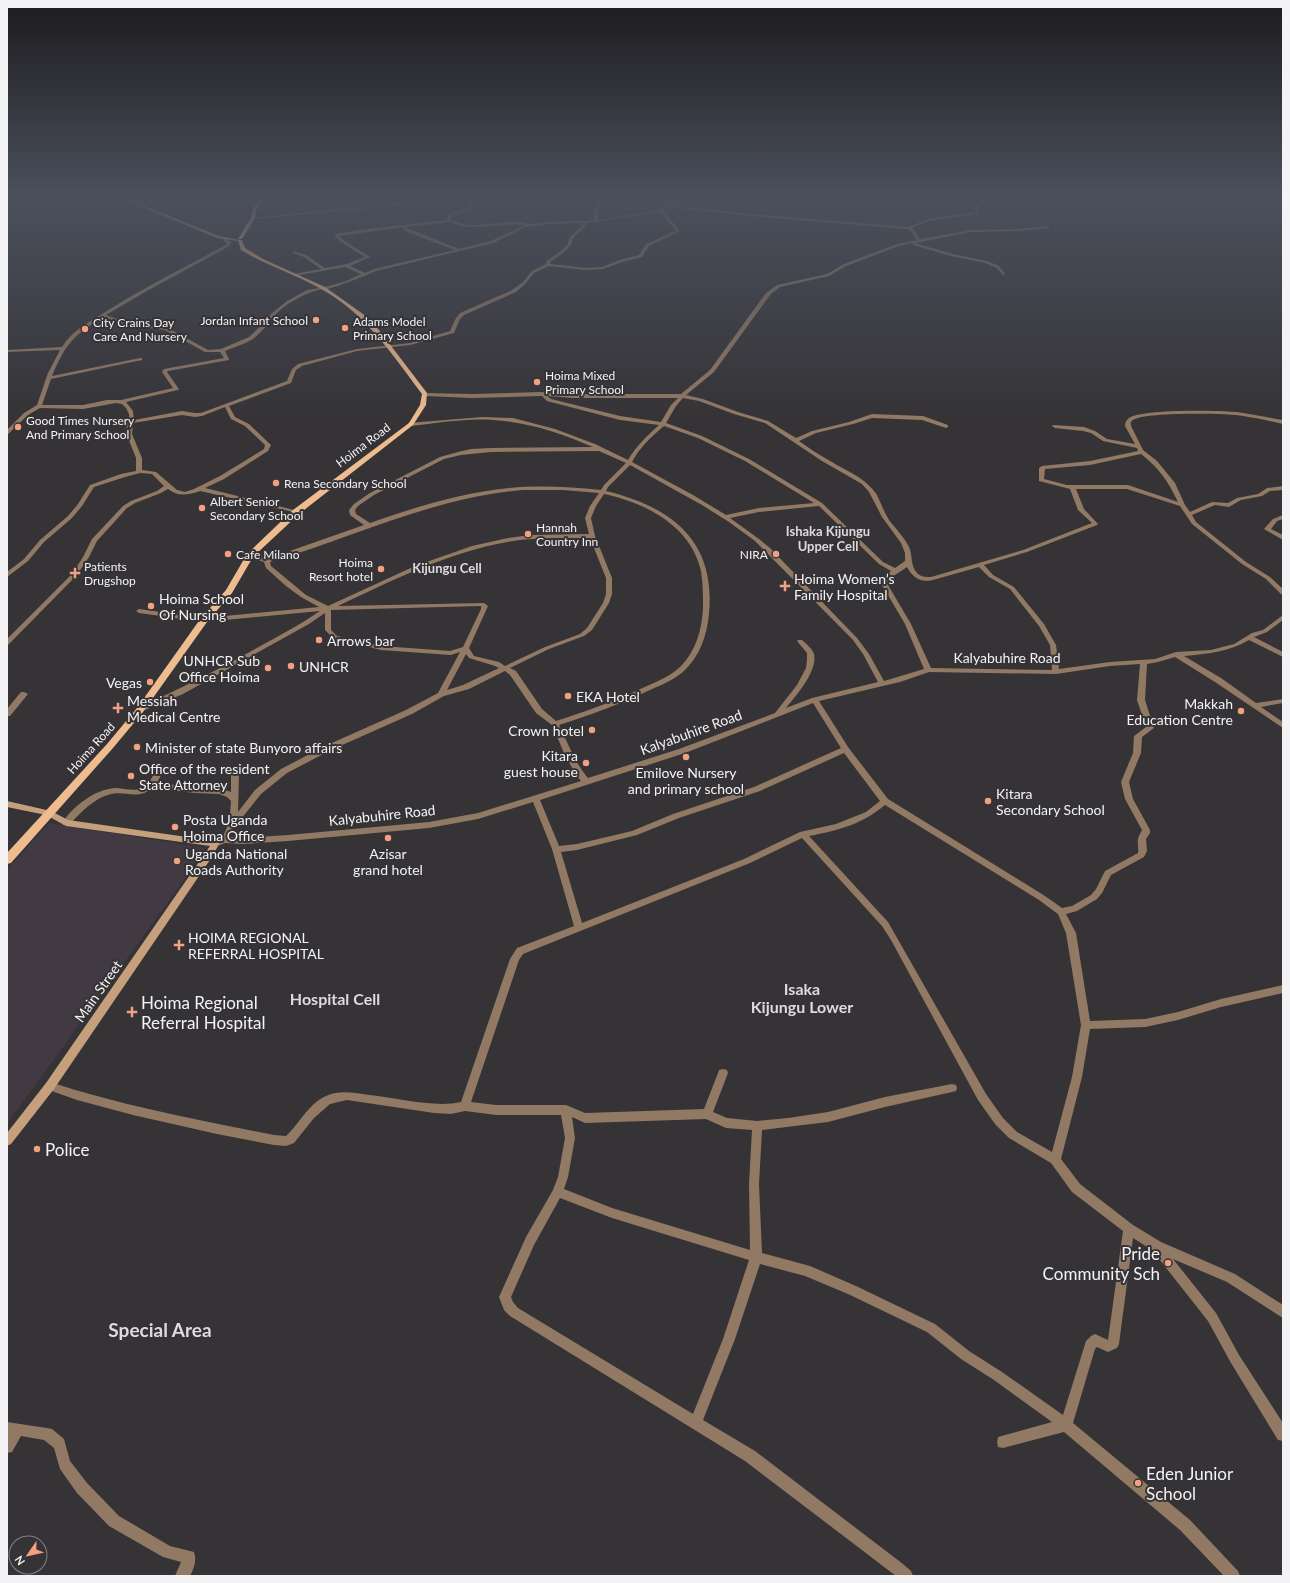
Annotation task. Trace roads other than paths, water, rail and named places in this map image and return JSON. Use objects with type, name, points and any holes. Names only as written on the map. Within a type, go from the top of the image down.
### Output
[{"type":"main road","points":[[288,272],[340,299],[369,322],[425,394]]},
{"type":"main road","name":"Hoima Road","points":[[7,860],[110,746],[140,710],[204,620],[229,591],[250,556],[296,512],[411,424],[422,405],[425,394]]},
{"type":"street","points":[[39,406],[42,394],[70,338],[150,287],[181,272]]},
{"type":"street","points":[[295,275],[308,272]]},
{"type":"street","points":[[359,272],[366,275]]},
{"type":"street","points":[[104,315],[127,324],[166,329],[207,351],[222,350],[251,338],[269,321],[273,315],[289,302],[309,292],[323,289],[372,272]]},
{"type":"street","points":[[129,422],[182,413],[199,415],[289,382],[294,369],[300,364],[357,350],[389,348],[410,344],[452,332],[458,318],[462,314],[514,291],[524,283],[533,272]]},
{"type":"street","points":[[224,840],[233,825],[258,792],[284,771],[328,748],[410,712],[441,694],[466,686],[547,648],[582,635],[590,629],[606,603],[609,589],[609,578],[592,536],[588,518],[593,506],[606,486],[629,463],[635,452],[647,438],[663,424],[674,405],[682,396],[712,371],[768,294],[779,286],[828,275],[834,272]]},
{"type":"street","points":[[7,351],[64,348]]},
{"type":"street","points":[[7,433],[26,414],[39,406],[81,407],[121,402],[176,389],[164,372],[166,370],[227,359],[222,350]]},
{"type":"street","points":[[50,378],[72,375],[106,365],[140,359]]},
{"type":"street","points":[[425,394],[483,396],[540,394],[573,396],[682,396],[695,398],[762,420],[797,440],[867,487],[882,514],[904,545],[909,557],[908,562],[913,574],[926,580],[1042,546],[1093,525],[1094,522],[1081,510],[1072,486]]},
{"type":"street","points":[[540,394],[549,400],[620,418],[663,424],[700,437],[747,460],[820,504],[881,563],[894,570]]},
{"type":"street","points":[[121,402],[129,408],[132,415],[132,419],[129,422],[129,433],[139,458],[140,472]]},
{"type":"street","points":[[7,575],[26,560],[42,541],[70,517],[80,505],[92,486],[140,472],[152,472],[176,492],[185,494],[201,489],[251,460],[269,447],[264,440],[247,425],[233,418],[226,405]]},
{"type":"street","points":[[1283,422],[1253,416],[1182,412],[1140,416],[1131,419],[1128,423],[1128,426],[1141,450],[1155,462],[1166,475],[1177,492],[1188,515],[1210,536],[1268,578],[1283,593]]},
{"type":"street","points":[[797,440],[814,432],[878,416],[923,418],[946,426]]},
{"type":"street","points":[[411,424],[492,418],[552,430],[582,440],[602,449],[694,497],[758,541],[855,639],[866,654],[882,683]]},
{"type":"street","points":[[1055,426],[1084,428],[1105,440],[1141,450]]},
{"type":"street","points":[[369,525],[353,515],[352,510],[356,505],[372,494],[442,458],[471,450],[602,449]]},
{"type":"street","points":[[1141,450],[1096,462],[1041,468],[1042,481],[1066,487],[1128,488],[1182,505]]},
{"type":"street","points":[[7,643],[74,575],[86,557],[94,540],[125,507],[133,502],[159,492],[169,485]]},
{"type":"street","points":[[250,556],[267,561],[294,554],[369,525],[445,501],[497,490],[545,488],[603,492],[647,506],[660,512],[682,529],[698,552],[706,582],[707,602],[702,639],[690,660],[681,670],[665,680],[610,705],[555,724]]},
{"type":"street","points":[[1188,515],[1214,503],[1229,505],[1239,500],[1251,498],[1274,488],[1283,488]]},
{"type":"street","points":[[201,489],[296,512]]},
{"type":"street","points":[[725,517],[753,511],[820,504]]},
{"type":"street","points":[[1283,517],[1275,520],[1267,529],[1283,538]]},
{"type":"street","points":[[140,710],[180,692],[307,623],[328,608],[371,589],[396,575],[474,547],[531,537],[592,536]]},
{"type":"street","points":[[267,561],[268,567],[279,577],[315,604],[328,608]]},
{"type":"street","points":[[908,562],[894,570],[885,578],[884,585],[908,624],[928,670]]},
{"type":"street","points":[[980,564],[991,576],[1012,588],[1038,619],[1053,645],[1056,672]]},
{"type":"street","points":[[139,611],[204,620],[328,608],[462,606],[481,604],[485,606],[484,609],[466,648],[441,694]]},
{"type":"street","points":[[328,608],[328,630],[335,637],[345,641],[405,651],[451,653],[466,648]]},
{"type":"street","name":"Kalyabuhire Road","points":[[215,844],[224,840],[243,841],[288,838],[430,825],[478,816],[682,751],[815,700],[928,670],[1056,672],[1110,664],[1156,662],[1176,654],[1211,652],[1236,645],[1248,637],[1265,631],[1283,617]]},
{"type":"street","points":[[1248,637],[1283,655]]},
{"type":"street","points":[[776,715],[796,691],[809,669],[811,661],[810,653],[800,641]]},
{"type":"street","points":[[466,648],[471,657],[504,667],[513,673],[539,711],[555,724],[568,753],[579,773],[586,781]]},
{"type":"street","points":[[1176,654],[1283,726]]},
{"type":"street","points":[[1061,912],[1074,909],[1094,897],[1099,891],[1104,877],[1108,873],[1143,852],[1142,838],[1146,833],[1146,830],[1129,799],[1125,782],[1137,753],[1138,736],[1150,728],[1141,700],[1144,662]]},
{"type":"street","points":[[7,714],[24,694]]},
{"type":"street","points":[[815,700],[845,749],[886,801],[1061,912],[1071,933],[1086,1025],[1077,1077],[1055,1160]]},
{"type":"street","points":[[1254,706],[1283,701]]},
{"type":"street","points":[[556,849],[577,847],[634,834],[676,816],[757,789],[845,749]]},
{"type":"street","points":[[66,823],[76,811],[102,794],[110,791],[141,792],[152,785],[161,767]]},
{"type":"street","points":[[233,825],[235,802],[234,774]]},
{"type":"street","points":[[152,785],[195,790],[220,791],[230,794],[235,802]]},
{"type":"street","points":[[535,798],[556,849],[579,928]]},
{"type":"street","points":[[465,1106],[517,955],[520,952],[747,861],[803,834],[838,827],[869,814],[886,801]]},
{"type":"street","points":[[7,804],[48,813],[66,823],[215,844]]},
{"type":"street","points":[[803,834],[885,924],[982,1097],[998,1121],[1013,1135],[1055,1160],[1076,1188],[1128,1229],[1157,1246],[1231,1278],[1283,1312]]},
{"type":"street","name":"Main Street","points":[[7,1141],[50,1086],[209,855],[215,844]]},
{"type":"street","points":[[1086,1025],[1145,1023],[1178,1016],[1221,1003],[1283,989]]},
{"type":"street","points":[[707,1114],[723,1073]]},
{"type":"street","points":[[50,1086],[73,1094],[140,1112],[286,1141],[292,1138],[310,1115],[327,1100],[348,1096],[434,1108],[450,1109],[465,1106],[496,1110],[566,1110],[585,1118],[707,1114],[726,1123],[757,1126],[828,1117],[952,1088]]},
{"type":"street","points":[[566,1110],[570,1138],[563,1176],[558,1192],[530,1241],[510,1283],[505,1297],[508,1306],[514,1312],[750,1456],[906,1576]]},
{"type":"street","points":[[696,1422],[729,1339],[756,1257],[754,1184],[757,1126]]},
{"type":"street","points":[[558,1192],[612,1213],[756,1257],[806,1270],[931,1328],[965,1355],[998,1376],[1066,1425],[1185,1525],[1234,1576]]},
{"type":"street","points":[[1066,1425],[1090,1345],[1096,1340],[1108,1346],[1113,1344],[1128,1229]]},
{"type":"street","points":[[1157,1246],[1212,1317],[1235,1359],[1283,1435]]},
{"type":"street","points":[[1003,1442],[1041,1433],[1066,1425]]},
{"type":"street","points":[[7,1447],[12,1428],[47,1434],[59,1444],[66,1464],[82,1488],[114,1521],[168,1552],[189,1557],[187,1566],[182,1576]]},
{"type":"place","name":"Jordan Infant School","points":[[316,320]]},
{"type":"place","name":"Adams Model Primary School","points":[[345,328]]},
{"type":"place","name":"City Crains Day Care And Nursery","points":[[85,329]]},
{"type":"place","name":"Hoima Mixed Primary School","points":[[537,382]]},
{"type":"place","name":"Good Times Nursery And Primary School","points":[[18,427]]},
{"type":"place","name":"Rena Secondary School","points":[[276,483]]},
{"type":"place","name":"Albert Senior Secondary School","points":[[202,508]]},
{"type":"place","name":"Hannah Country Inn","points":[[528,534]]},
{"type":"place","name":"Cafe Milano","points":[[228,554]]},
{"type":"place","name":"NIRA","points":[[776,554]]},
{"type":"place","name":"Hoima Resort hotel","points":[[381,569]]},
{"type":"place","name":"Patients Drugshop","points":[[75,573]]},
{"type":"place","name":"Hoima Women’s Family Hospital","points":[[785,586]]},
{"type":"place","name":"Hoima School Of Nursing","points":[[151,606]]},
{"type":"place","name":"Arrows bar","points":[[319,640]]},
{"type":"place","name":"UNHCR","points":[[291,666]]},
{"type":"place","name":"UNHCR Sub Office Hoima","points":[[268,668]]},
{"type":"place","name":"Vegas","points":[[150,682]]},
{"type":"place","name":"EKA Hotel","points":[[568,696]]},
{"type":"place","name":"Messiah Medical Centre","points":[[118,708]]},
{"type":"place","name":"Makkah Education Centre","points":[[1241,711]]},
{"type":"place","name":"Crown hotel","points":[[592,730]]},
{"type":"place","name":"Minister of state Bunyoro affairs","points":[[137,747]]},
{"type":"place","name":"Emilove Nursery and primary school","points":[[686,757]]},
{"type":"place","name":"Kitara guest house","points":[[586,763]]},
{"type":"place","name":"Office of the resident State Attorney","points":[[131,776]]},
{"type":"place","name":"Kitara Secondary School","points":[[988,801]]},
{"type":"place","name":"Posta Uganda Hoima Office","points":[[175,827]]},
{"type":"place","name":"Azisar grand hotel","points":[[388,838]]},
{"type":"place","name":"Uganda National Roads Authority","points":[[177,861]]},
{"type":"place","name":"HOIMA REGIONAL REFERRAL HOSPITAL","points":[[179,945]]},
{"type":"place","name":"Hoima Regional Referral Hospital","points":[[132,1012]]},
{"type":"place","name":"Police","points":[[37,1149]]},
{"type":"place","name":"Pride Community Sch","points":[[1168,1263]]},
{"type":"place","name":"Eden Junior School","points":[[1138,1483]]},
{"type":"district","name":"Ishaka Kijungu Upper Cell","points":[[828,538]]},
{"type":"district","name":"Kijungu Cell","points":[[447,568]]},
{"type":"district","name":"Isaka Kijungu Lower","points":[[802,997]]},
{"type":"district","name":"Hospital Cell","points":[[335,998]]},
{"type":"district","name":"Special Area","points":[[160,1329]]}]
